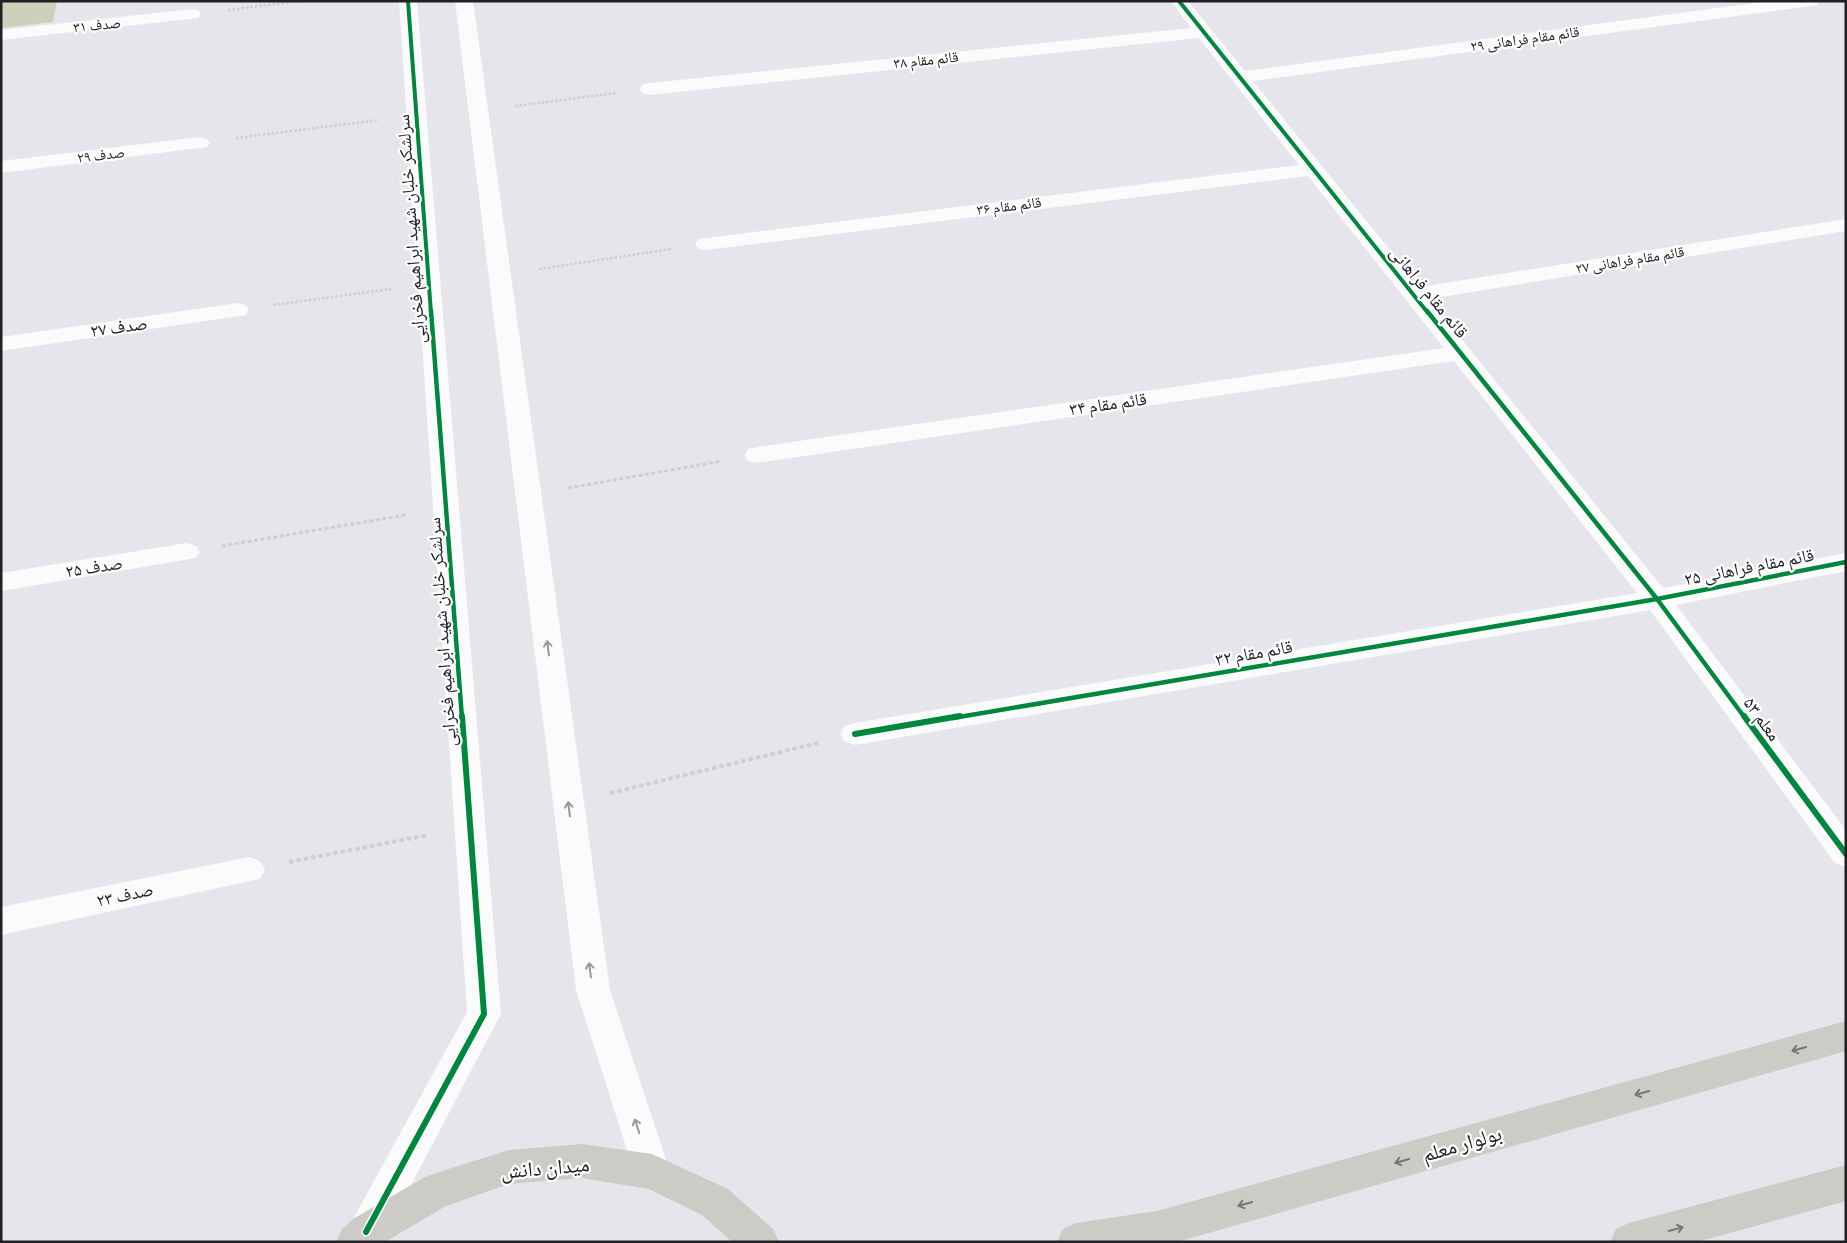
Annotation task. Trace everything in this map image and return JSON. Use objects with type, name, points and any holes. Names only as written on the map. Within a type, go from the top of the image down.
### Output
[{"type":"main road","name":"بولوار معلم","points":[[1076,1242],[1157,1229],[1846,1036]]},
{"type":"main road","name":"میدان دانش","points":[[361,1237],[436,1191],[509,1167],[582,1161],[652,1172],[715,1202],[760,1242]]},
{"type":"main road","points":[[1629,1242],[1846,1183]]},
{"type":"street","name":"سرلشکر خلبان شهید ابراهیم فخرایی","points":[[361,1237],[484,1014],[408,1]]},
{"type":"street","points":[[464,1],[593,990],[652,1172]]},
{"type":"street","name":"قائم مقام فراهانی","points":[[1179,1],[1657,599]]},
{"type":"street","name":"قائم مقام فراهانی ۲۹","points":[[1240,77],[1811,1]]},
{"type":"street","name":"صدف ۳۱","points":[[1,35],[192,14]]},
{"type":"street","name":"قائم مقام ۳۸","points":[[648,89],[1203,32]]},
{"type":"street","name":"صدف ۲۹","points":[[1,167],[200,143]]},
{"type":"street","name":"قائم مقام ۳۶","points":[[706,244],[1313,169]]},
{"type":"street","name":"قائم مقام فراهانی ۲۷","points":[[1414,295],[1846,225]]},
{"type":"street","name":"صدف ۲۷","points":[[1,344],[238,310]]},
{"type":"street","name":"قائم مقام ۳۴","points":[[757,455],[1460,353]]},
{"type":"street","name":"صدف ۲۵","points":[[1,582],[187,552]]},
{"type":"street","name":"قائم مقام فراهانی ۲۵","points":[[1657,599],[1846,562]]},
{"type":"street","name":"قائم مقام ۳۲","points":[[856,734],[1657,599]]},
{"type":"street","name":"معلم ۵۳","points":[[1657,599],[1846,854]]},
{"type":"street","name":"صدف ۲۳","points":[[1,921],[250,870]]},
{"type":"path","points":[[192,14],[299,1]]},
{"type":"path","points":[[479,110],[648,89]]},
{"type":"path","points":[[200,143],[417,116]]},
{"type":"path","points":[[500,275],[706,244]]},
{"type":"path","points":[[238,310],[429,284]]},
{"type":"path","points":[[529,495],[757,455]]},
{"type":"path","points":[[187,552],[446,509]]},
{"type":"path","points":[[568,803],[856,734]]},
{"type":"path","points":[[250,870],[470,827]]},
{"type":"green space","points":[[1,1],[57,1],[53,22],[1,28]]},
{"type":"cycle path","points":[[366,1232],[484,1014],[408,1]]},
{"type":"cycle path","points":[[1179,1],[1657,599],[1846,854]]},
{"type":"cycle path","points":[[855,734],[1657,599],[1846,562]]}]
